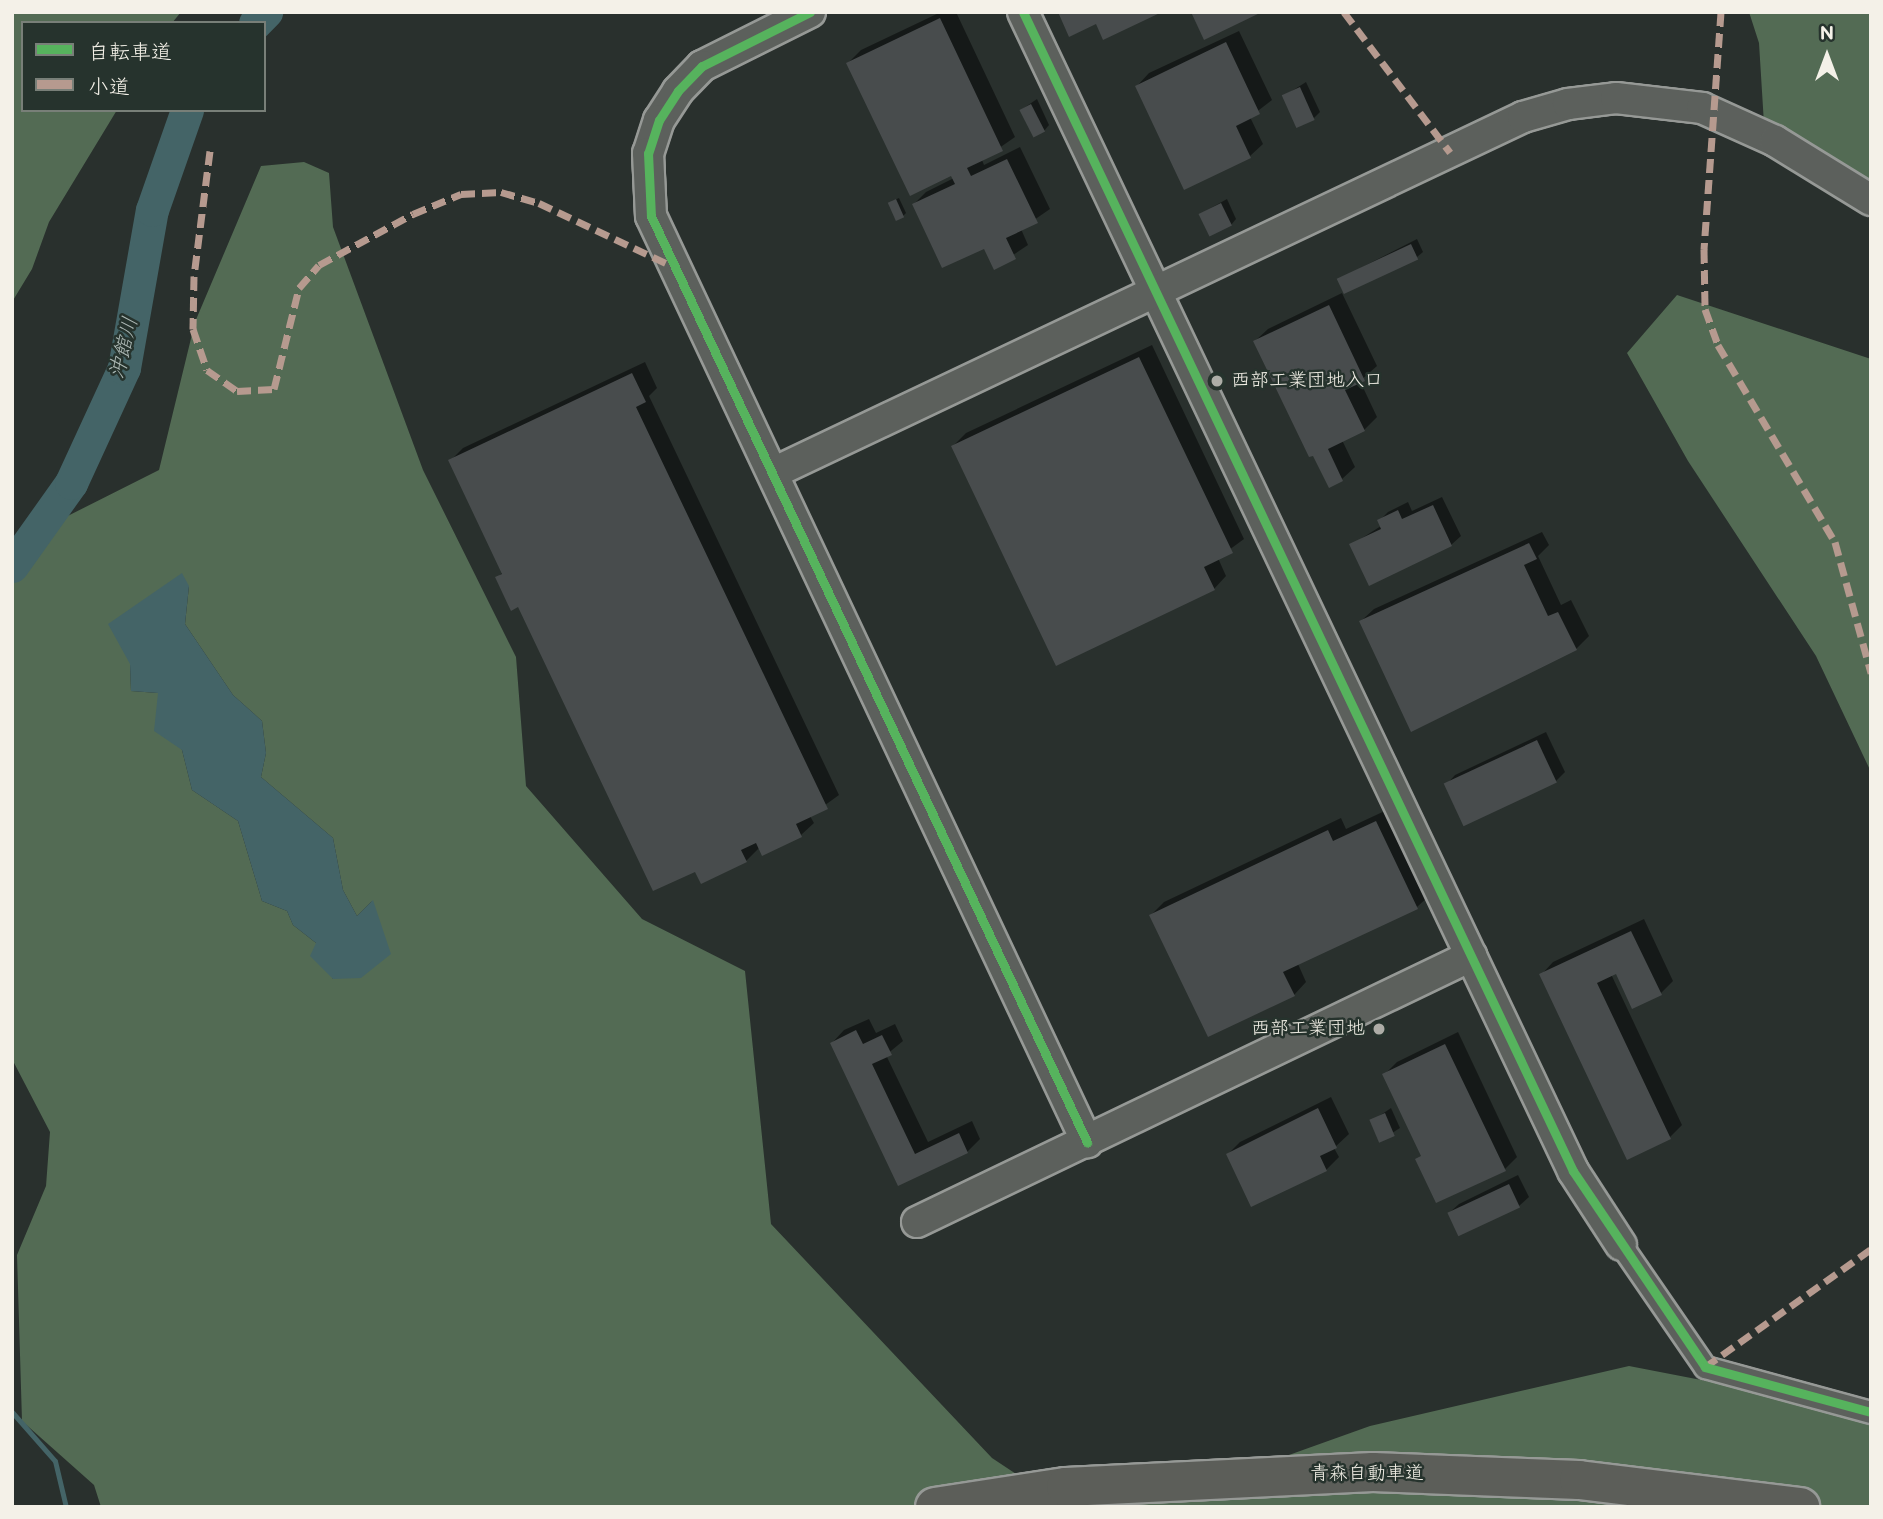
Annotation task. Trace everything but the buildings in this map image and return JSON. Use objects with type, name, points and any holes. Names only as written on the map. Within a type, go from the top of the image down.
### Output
[{"type":"highway","name":"青森自動車道","points":[[935,1507],[1079,1486],[1373,1472],[1579,1480],[1800,1507]]},
{"type":"street","points":[[810,12],[702,66],[659,120],[648,163],[651,216],[1087,1142]]},
{"type":"street","points":[[1023,12],[1573,1171],[1705,1367],[1871,1412]]},
{"type":"street","points":[[773,473],[1523,117],[1568,104],[1616,98],[1689,106],[1739,121],[1871,200]]},
{"type":"street","points":[[917,1222],[1471,956]]},
{"type":"green space","points":[[12,12],[181,12],[174,21],[21,21],[21,112],[116,112],[49,222],[32,269],[12,302]]},
{"type":"green space","points":[[1749,12],[1871,12],[1871,201],[1764,124],[1759,43]]},
{"type":"green space","points":[[304,162],[329,173],[333,227],[423,470],[516,657],[526,786],[642,919],[745,971],[771,1224],[992,1458],[1046,1494],[1269,1462],[1370,1426],[1629,1366],[1871,1413],[1871,1507],[101,1507],[94,1485],[22,1421],[17,1255],[46,1186],[50,1132],[12,1059],[12,544],[159,470],[195,322],[261,166]],"holes":[[[189,586],[185,624],[233,695],[262,721],[266,753],[261,777],[333,838],[343,890],[357,916],[372,901],[333,979],[316,943],[293,925],[287,911],[262,901],[238,821],[192,790],[182,750],[158,693],[131,691],[130,664]]]},
{"type":"green space","points":[[1677,295],[1871,359],[1871,772],[1816,656],[1688,461],[1627,353]]},
{"type":"water","points":[[182,573],[189,586],[185,624],[233,695],[262,721],[266,753],[261,777],[333,838],[343,890],[357,916],[373,900],[391,954],[361,978],[333,979],[310,956],[316,943],[293,925],[287,911],[262,901],[238,821],[192,790],[182,750],[154,731],[158,693],[131,691],[130,664],[108,624]]},
{"type":"waterway","name":"沖館川","points":[[257,21],[266,12]]},
{"type":"waterway","name":"沖館川","points":[[12,566],[71,483],[124,368],[152,210],[186,112]]},
{"type":"waterway","points":[[12,1412],[55,1461],[66,1507]]},
{"type":"marked path","points":[[1344,12],[1450,152]]},
{"type":"marked path","points":[[1721,12],[1704,249],[1705,309],[1718,345],[1835,542],[1871,673]]},
{"type":"marked path","points":[[210,151],[194,276],[193,329],[207,370],[237,391],[274,389],[299,288],[319,265],[413,214],[461,194],[501,192],[539,203],[672,266]]},
{"type":"marked path","points":[[1705,1367],[1871,1249]]},
{"type":"cycle path","points":[[810,12],[702,66],[678,91],[659,120],[648,153],[651,216],[1087,1142]]},
{"type":"cycle path","points":[[1023,12],[1573,1171],[1705,1367],[1871,1412]]},
{"type":"place","name":"西部工業団地入口","points":[[1217,381]]},
{"type":"place","name":"西部工業団地","points":[[1379,1029]]}]
